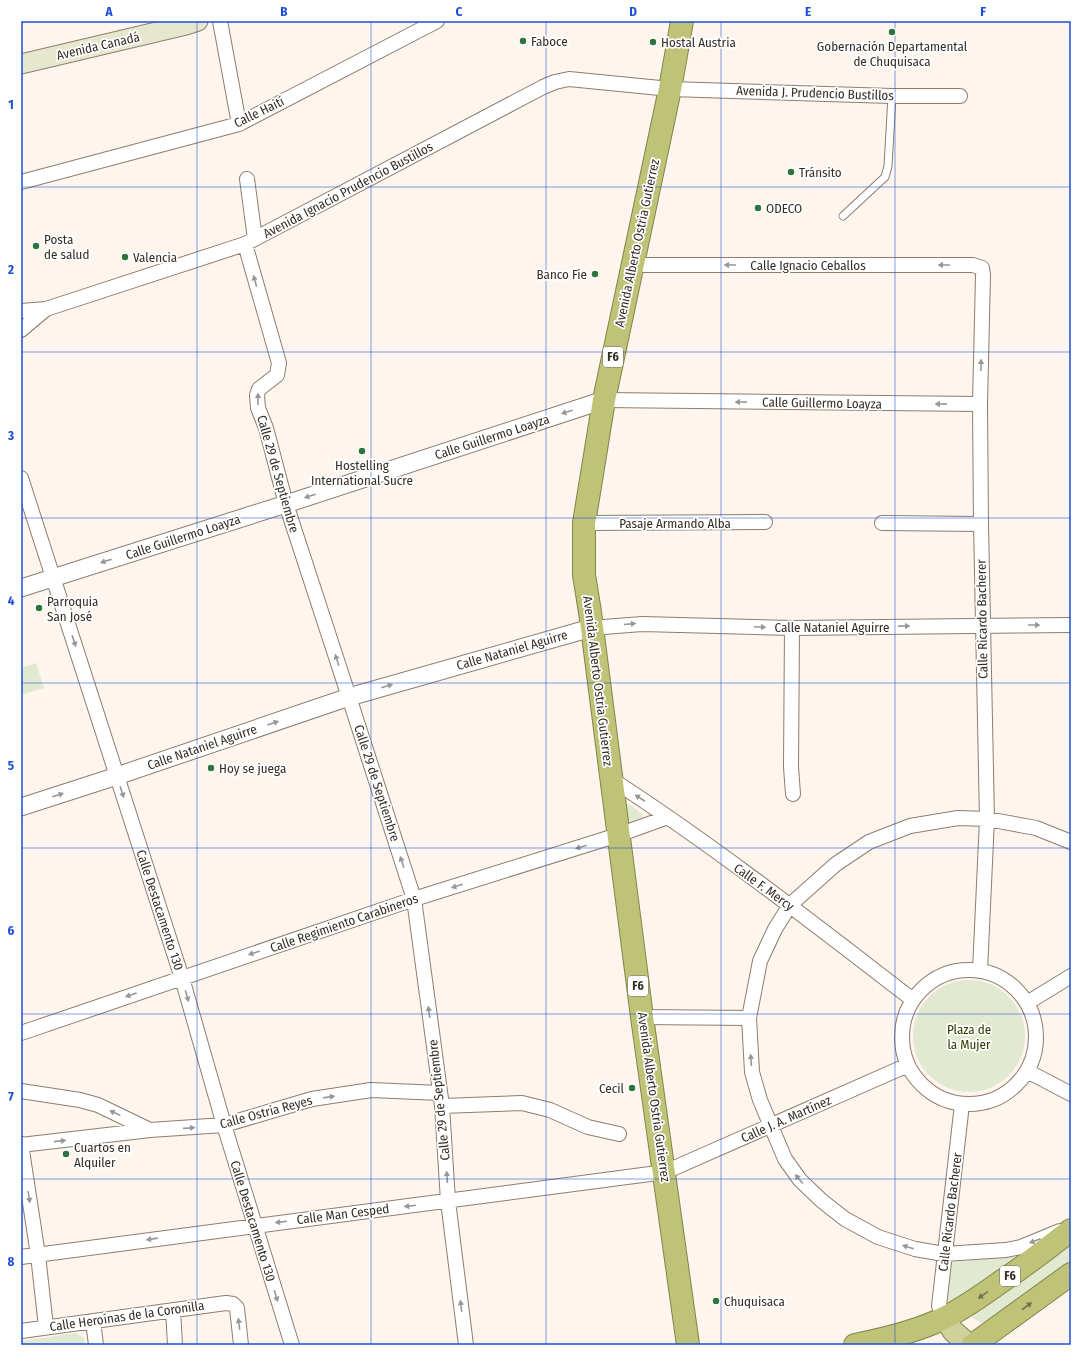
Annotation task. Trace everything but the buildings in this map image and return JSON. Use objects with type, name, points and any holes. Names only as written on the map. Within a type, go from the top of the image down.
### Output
[{"type":"highway","name":"Avenida Alberto Ostria Gutierrez","points":[[682,21],[670,89],[604,400],[584,523],[584,575],[642,1017],[688,1345]]},
{"type":"highway","name":"F6","points":[[855,1345],[914,1329],[945,1318],[976,1300],[1071,1230]]},
{"type":"highway","points":[[973,1345],[1071,1274]]},
{"type":"main road","name":"Avenida Canadá","points":[[21,64],[198,21]]},
{"type":"main road","points":[[945,1318],[953,1331],[968,1345]]},
{"type":"street","points":[[220,21],[239,124]]},
{"type":"street","name":"Calle Haití","points":[[21,182],[239,124],[437,21]]},
{"type":"street","name":"Avenida Ignacio Prudencio Bustillos","points":[[21,311],[46,308],[250,242],[555,82],[569,80],[670,89]]},
{"type":"street","name":"Avenida J. Prudencio Bustillos","points":[[670,89],[892,96],[960,96]]},
{"type":"street","points":[[247,179],[250,242]]},
{"type":"street","name":"Calle 29 de Septiembre","points":[[250,242],[278,363],[276,375],[260,389],[257,395],[258,408],[266,428],[286,504],[414,899],[441,1099],[448,1201],[466,1345]]},
{"type":"street","name":"Calle Ignacio Ceballos","points":[[633,265],[973,265],[982,268]]},
{"type":"street","name":"Calle Ricardo Bacherer","points":[[980,971],[986,819],[980,404],[982,268]]},
{"type":"street","points":[[21,330],[46,308]]},
{"type":"street","name":"Calle Guillermo Loayza","points":[[21,588],[286,504],[604,400],[980,404]]},
{"type":"street","name":"Calle Destacamento 130","points":[[21,478],[182,978],[254,1226],[292,1345]]},
{"type":"street","name":"Pasaje Armando Alba","points":[[584,523],[765,522]]},
{"type":"street","points":[[882,523],[981,524]]},
{"type":"street","name":"Calle Nataniel Aguirre","points":[[21,807],[349,697],[591,628],[642,624],[792,628],[1071,625]]},
{"type":"street","points":[[792,628],[791,767],[793,794]]},
{"type":"street","name":"Calle F. Mercy","points":[[611,779],[668,817],[790,905],[913,1000]]},
{"type":"street","name":"Calle Regimiento Carabineros","points":[[21,1033],[414,899],[618,836],[668,817]]},
{"type":"street","points":[[1071,842],[1036,828],[986,819],[958,818],[910,826],[869,842],[836,864],[790,905],[775,929],[760,961],[749,1018],[752,1072],[760,1100],[785,1159],[800,1180],[822,1201],[844,1218],[878,1237],[915,1249],[944,1254],[1006,1250],[1021,1247],[1071,1225]]},
{"type":"street","points":[[966,970],[980,971],[994,974],[1007,982],[1019,991],[1027,1003],[1034,1020],[1036,1037],[1034,1055],[1027,1071],[1015,1086],[1000,1097],[982,1104],[962,1104],[949,1102],[924,1088],[908,1065],[903,1049],[902,1032],[906,1015],[913,1000],[928,984],[953,972],[966,970]]},
{"type":"street","points":[[1027,1003],[1071,976]]},
{"type":"street","points":[[642,1017],[749,1018]]},
{"type":"street","name":"Calle J. A. Martínez","points":[[664,1172],[908,1065]]},
{"type":"street","points":[[1027,1071],[1071,1094]]},
{"type":"street","name":"Calle Ostria Reyes","points":[[21,1145],[150,1130],[224,1125],[312,1099],[371,1090],[441,1099],[522,1103],[550,1110],[588,1127],[619,1134]]},
{"type":"street","points":[[21,1091],[80,1100],[98,1105],[150,1130]]},
{"type":"street","name":"Calle Ricardo Bacherer","points":[[945,1318],[939,1306],[962,1104]]},
{"type":"street","points":[[21,1145],[38,1255],[46,1327]]},
{"type":"street","name":"Calle Man Cesped","points":[[21,1257],[664,1172]]},
{"type":"street","name":"Calle Heroínas de la Coronilla","points":[[21,1331],[226,1303],[233,1304],[237,1308],[241,1345]]},
{"type":"street","points":[[173,1310],[175,1345]]},
{"type":"street","points":[[92,1321],[96,1345]]},
{"type":"lane","points":[[843,216],[886,177],[892,96]]},
{"type":"green space","points":[[36,663],[44,688],[21,695],[21,668]]},
{"type":"green space","points":[[619,800],[632,806],[644,816],[623,825]]},
{"type":"green space","name":"Plaza de la Mujer","points":[[969,980],[990,984],[1008,997],[1021,1015],[1025,1036],[1021,1057],[1008,1075],[990,1088],[969,1092],[948,1088],[930,1075],[917,1057],[913,1036],[917,1015],[930,997],[948,984]]},
{"type":"green space","points":[[1071,1239],[1071,1262],[1027,1296],[988,1321],[982,1323],[973,1318],[972,1314]]},
{"type":"green space","points":[[1025,1256],[948,1305],[943,1299],[947,1270],[951,1262]]},
{"type":"green space","points":[[76,1333],[84,1338],[85,1345],[21,1345],[21,1341]]},
{"type":"place","name":"Gobernación Departamental de Chuquisaca","points":[[892,32]]},
{"type":"place","name":"Faboce","points":[[523,41]]},
{"type":"place","name":"Hostal Austria","points":[[653,42]]},
{"type":"place","name":"Tránsito","points":[[791,172]]},
{"type":"place","name":"ODECO","points":[[758,208]]},
{"type":"place","name":"Posta de salud","points":[[36,246]]},
{"type":"place","name":"Valencia","points":[[125,257]]},
{"type":"place","name":"Banco Fie","points":[[595,274]]},
{"type":"place","name":"Hostelling International Sucre","points":[[362,451]]},
{"type":"place","name":"Parroquia San José","points":[[39,608]]},
{"type":"place","name":"Hoy se juega","points":[[211,768]]},
{"type":"place","name":"Cecil","points":[[632,1088]]},
{"type":"place","name":"Cuartos en Alquiler","points":[[66,1154]]},
{"type":"place","name":"Chuquisaca","points":[[716,1301]]}]
